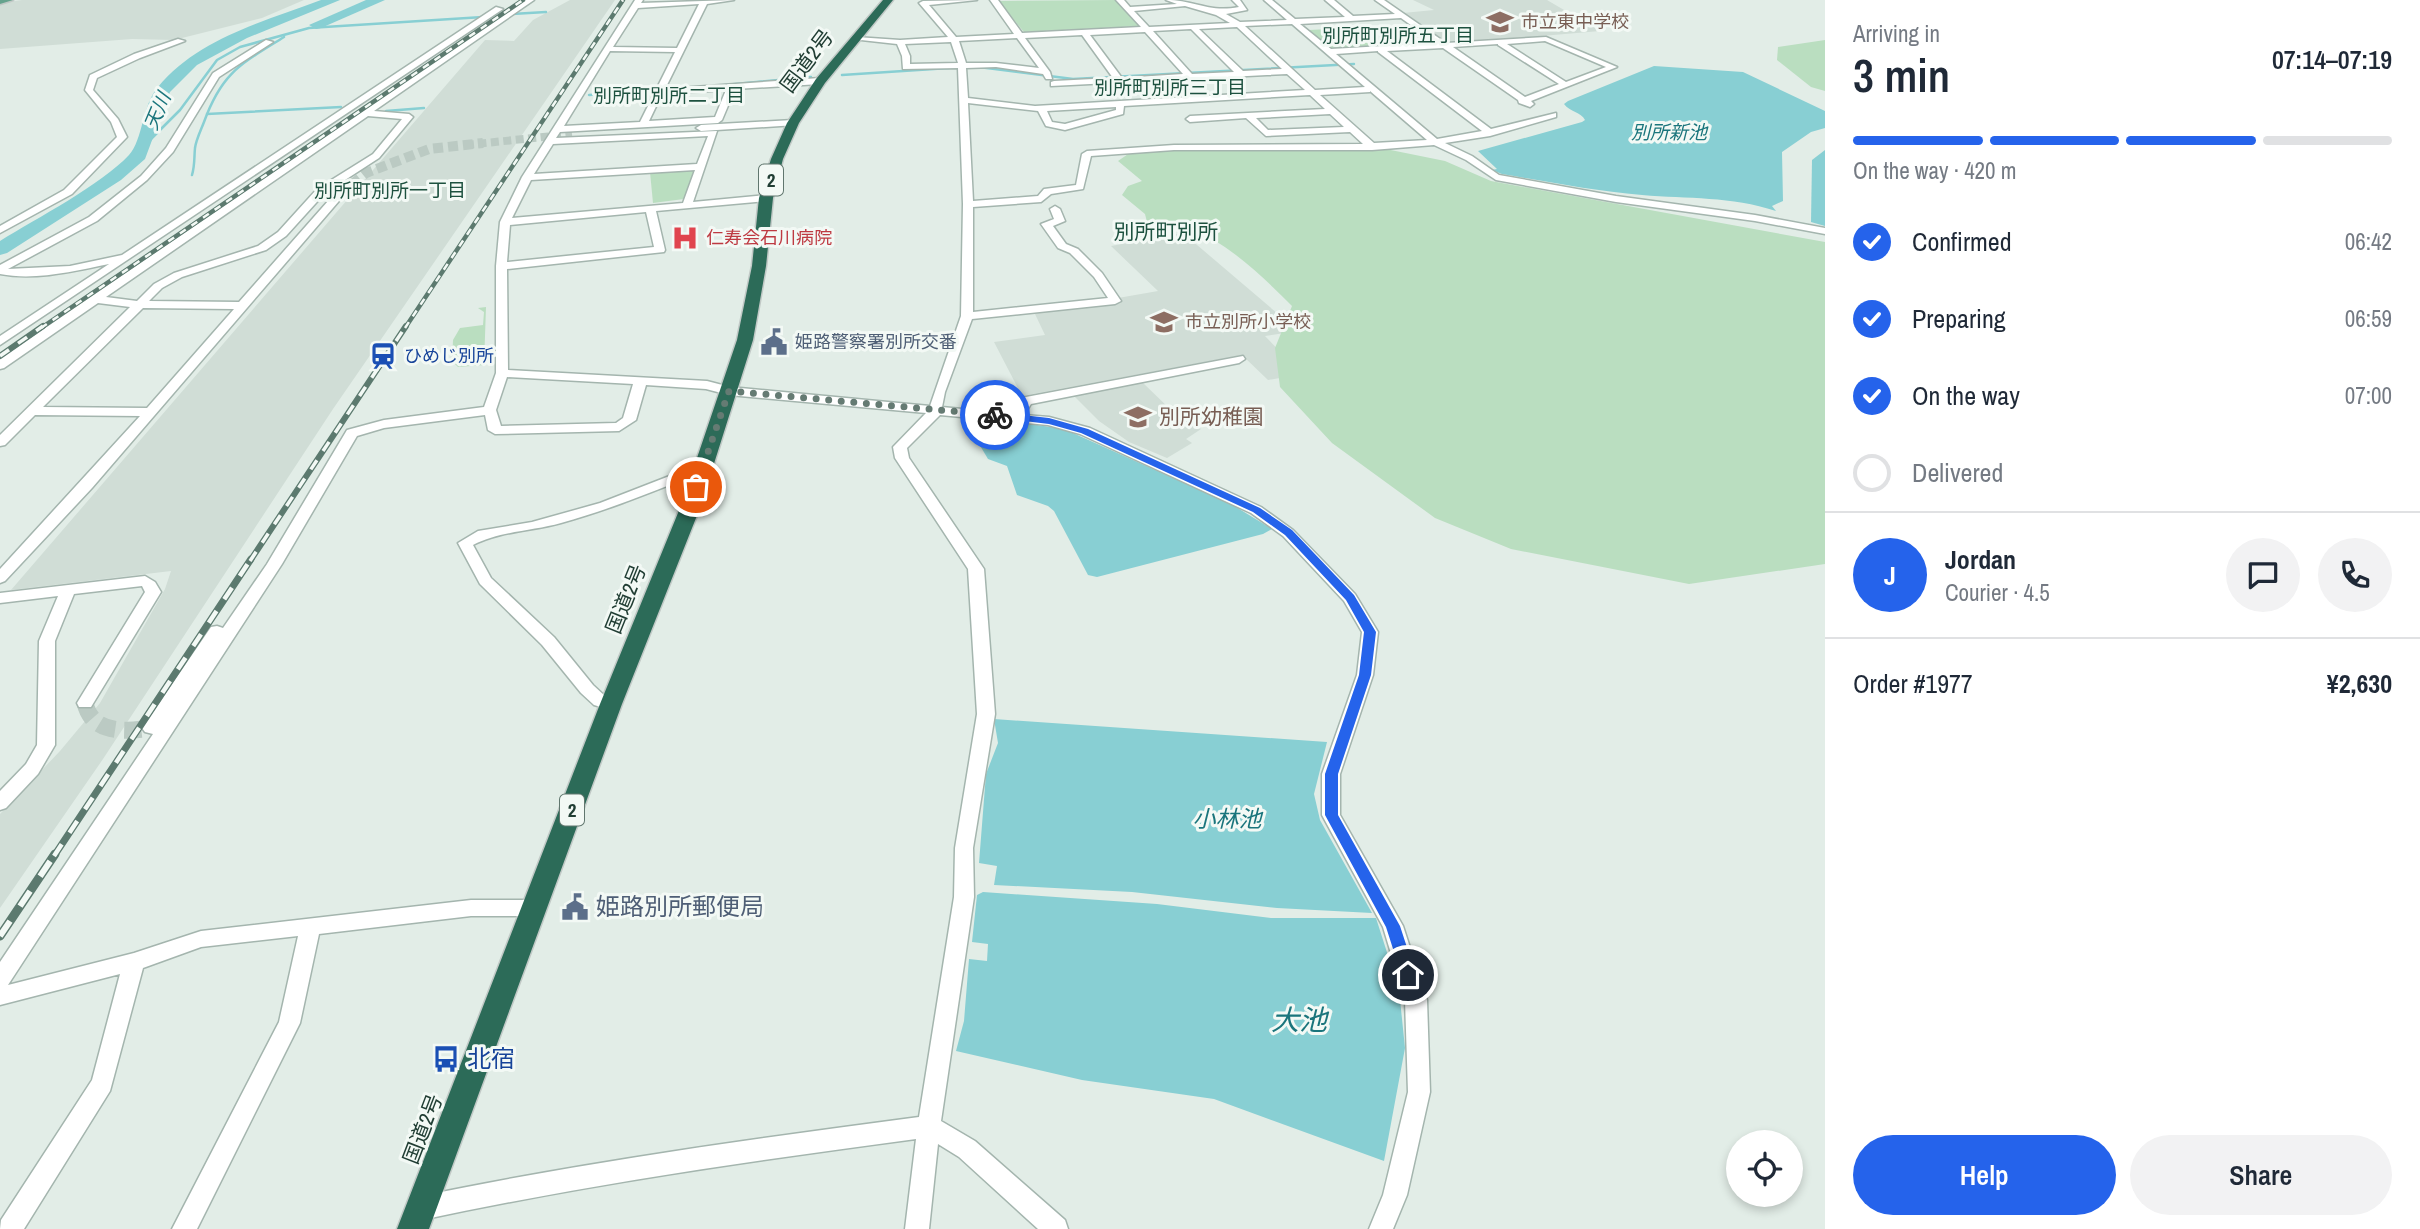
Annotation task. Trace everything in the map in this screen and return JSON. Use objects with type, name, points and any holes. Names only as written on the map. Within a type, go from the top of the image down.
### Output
[{"type":"highway","name":"国道2号","points":[[417,1219],[611,704],[690,508],[748,326],[759,266],[766,198],[777,159],[793,123],[820,80],[888,0]]},
{"type":"main road","points":[[0,1],[8,0]]},
{"type":"street","points":[[0,341],[512,0]]},
{"type":"street","points":[[0,365],[530,0]]},
{"type":"street","points":[[641,380],[629,420],[619,426],[495,429],[490,410],[502,373],[501,266],[505,222],[527,177],[637,3],[730,0]]},
{"type":"street","points":[[917,1229],[929,1126],[964,897],[964,848],[986,714],[976,569],[902,458],[900,447],[935,412],[939,392],[967,316],[968,204],[962,64],[954,39],[923,3],[973,0]]},
{"type":"street","points":[[994,0],[1068,106]]},
{"type":"street","points":[[1120,0],[1189,76]]},
{"type":"street","points":[[1170,0],[1183,6],[1219,13],[1238,24],[1372,147]]},
{"type":"street","points":[[1128,9],[1183,6],[1203,0]]},
{"type":"street","points":[[1219,13],[1244,8],[1236,0]]},
{"type":"street","points":[[1268,0],[1435,142],[1469,158],[1496,177],[1616,199],[1755,218],[1825,231]]},
{"type":"street","points":[[1329,0],[1351,18]]},
{"type":"street","points":[[968,204],[1041,199],[1048,191],[1080,187],[1087,154],[1205,141],[1372,147],[1435,142],[1490,133],[1553,115],[1522,101],[1379,0]]},
{"type":"street","points":[[642,126],[705,1]]},
{"type":"street","points":[[856,39],[900,42],[1402,16]]},
{"type":"street","points":[[1193,27],[1240,73]]},
{"type":"street","points":[[1084,32],[1119,80]]},
{"type":"street","points":[[1329,52],[1546,39],[1613,67],[1522,101]]},
{"type":"street","points":[[0,230],[68,192],[122,137],[115,121],[89,90],[93,77],[137,56],[181,41]]},
{"type":"street","points":[[0,270],[93,219],[144,178],[170,150],[216,75],[269,42]]},
{"type":"street","points":[[900,42],[906,55],[906,67],[996,65],[1046,72]]},
{"type":"street","points":[[1501,43],[1566,85]]},
{"type":"street","points":[[608,49],[681,50]]},
{"type":"street","points":[[1381,50],[1490,133]]},
{"type":"street","points":[[964,100],[1041,108],[1120,103],[1163,89],[1189,76],[1288,71]]},
{"type":"street","points":[[661,90],[731,88],[820,80]]},
{"type":"street","points":[[1054,84],[1119,80],[1163,89],[1311,92],[1370,89]]},
{"type":"street","points":[[557,129],[718,120],[731,88]]},
{"type":"street","points":[[1163,89],[1193,124],[1249,116],[1330,111]]},
{"type":"street","points":[[1041,108],[1049,124],[1065,127],[1120,112],[1120,103]]},
{"type":"street","points":[[0,442],[136,304],[158,286],[178,275],[262,248],[282,234],[321,191],[376,156],[408,117],[366,113]]},
{"type":"street","points":[[1249,116],[1266,133],[1350,129]]},
{"type":"street","points":[[572,134],[793,123]]},
{"type":"street","points":[[552,141],[714,133],[687,205]]},
{"type":"street","points":[[527,177],[701,167]]},
{"type":"street","points":[[0,578],[35,544],[340,194]]},
{"type":"street","points":[[505,222],[766,198]]},
{"type":"street","points":[[501,266],[660,250],[650,208]]},
{"type":"street","points":[[967,316],[1115,301],[1098,275],[1074,251],[1062,246],[1046,224],[1060,221],[1055,209]]},
{"type":"street","points":[[0,270],[11,273],[70,269],[125,257],[157,258]]},
{"type":"street","points":[[96,299],[136,304],[242,306]]},
{"type":"street","points":[[1016,416],[1026,401],[1238,359]]},
{"type":"street","points":[[502,373],[707,385],[729,391],[1049,421],[1085,431],[1256,510],[1288,533],[1350,597],[1370,632],[1365,675],[1331,774],[1331,815],[1393,926],[1416,1000],[1419,1092],[1395,1195],[1381,1229]]},
{"type":"street","points":[[0,979],[274,564],[352,433],[366,426],[447,419],[490,410]]},
{"type":"street","points":[[31,411],[150,412]]},
{"type":"street","points":[[611,704],[600,701],[587,689],[548,641],[485,581],[465,543],[483,534],[533,526],[605,506],[703,467]]},
{"type":"street","points":[[150,728],[257,572],[274,564]]},
{"type":"street","points":[[0,598],[145,582],[150,585],[153,592],[85,704]]},
{"type":"street","points":[[0,803],[32,769],[46,745],[47,641],[68,591]]},
{"type":"street","points":[[0,996],[134,962],[201,939],[471,908],[534,908]]},
{"type":"street","points":[[184,1229],[289,1023],[310,928]]},
{"type":"street","points":[[10,1229],[102,1084],[134,962]]},
{"type":"street","points":[[417,1219],[541,1182],[929,1126],[967,1149],[1056,1229]]},
{"type":"shaded area","points":[[22,0],[304,0],[262,18],[174,40],[132,39],[0,49],[0,3]]},
{"type":"shaded area","points":[[570,0],[615,0],[333,409],[103,759],[0,908],[0,814],[60,751],[100,703],[165,589],[171,571],[11,590],[485,40],[514,41],[533,20]]},
{"type":"shaded area","name":"市立東中学校","points":[[1413,0],[1547,0],[1600,31],[1448,44],[1403,13],[1434,10]]},
{"type":"shaded area","name":"市立別所小学校","points":[[1183,233],[1298,331],[1265,336],[1302,374],[1268,380],[1242,355],[1022,396],[994,342],[1045,335],[1035,314],[1040,311],[1121,303],[1118,298],[1158,291],[1111,246]]},
{"type":"shaded area","name":"別所幼稚園","points":[[1141,381],[1174,413],[1201,429],[1186,439],[1192,443],[1167,458],[1129,442],[1099,421],[1072,394]]},
{"type":"green space","points":[[1118,0],[1141,26],[1024,32],[998,1]]},
{"type":"green space","points":[[1349,28],[1374,48],[1331,48],[1309,30]]},
{"type":"green space","points":[[1825,40],[1825,91],[1811,87],[1777,60],[1778,47]]},
{"type":"green space","points":[[1366,145],[1445,161],[1491,181],[1825,242],[1825,564],[1689,584],[1511,549],[1435,518],[1332,443],[1280,387],[1275,348],[1292,306],[1258,274],[1232,252],[1191,230],[1169,230],[1131,240],[1124,238],[1147,222],[1145,214],[1122,195],[1128,186],[1142,181],[1118,161],[1131,152]]},
{"type":"green space","points":[[696,170],[684,199],[653,203],[650,172]]},
{"type":"green space","points":[[486,307],[484,365],[458,367],[452,361],[453,340],[460,328],[483,325],[484,312],[478,308]]},
{"type":"water","name":"別所新池","points":[[1654,66],[1743,72],[1825,111],[1825,128],[1811,132],[1782,152],[1783,201],[1772,206],[1776,211],[1726,200],[1624,193],[1502,174],[1492,170],[1497,169],[1478,151],[1582,122],[1585,120],[1583,117],[1564,104]]},
{"type":"water","points":[[1825,150],[1825,226],[1811,222],[1812,160]]},
{"type":"water","points":[[1017,422],[1064,429],[1231,504],[1272,529],[1263,534],[1097,577],[1088,575],[1054,511],[1048,506],[1017,495],[1007,466],[988,459],[969,427]]},
{"type":"water","name":"小林池","points":[[994,719],[1327,742],[1314,794],[1320,820],[1372,913],[1277,908],[1132,892],[994,885],[997,866],[979,863],[986,774],[998,743]]},
{"type":"water","name":"大池","points":[[983,892],[1157,904],[1271,918],[1376,918],[1399,990],[1405,1048],[1384,1161],[1214,1099],[1082,1080],[956,1051],[964,1021],[969,959],[987,961],[988,944],[972,942],[977,895]]},
{"type":"waterway","name":"天川","points":[[0,249],[115,176],[139,155],[153,111],[163,90],[192,62],[242,35],[333,0]]},
{"type":"waterway","points":[[316,25],[378,0]]},
{"type":"waterway","points":[[512,14],[546,12]]},
{"type":"waterway","points":[[141,149],[180,110],[217,60],[240,47],[309,28],[483,17]]},
{"type":"waterway","points":[[207,114],[226,80],[245,63],[284,37]]},
{"type":"waterway","points":[[979,67],[1073,79],[1354,64]]},
{"type":"waterway","points":[[842,75],[949,68]]},
{"type":"waterway","points":[[725,85],[811,77]]},
{"type":"waterway","points":[[589,95],[661,90]]},
{"type":"waterway","points":[[207,114],[341,107]]},
{"type":"waterway","points":[[386,111],[424,108]]},
{"type":"waterway","points":[[192,175],[196,142],[207,114]]},
{"type":"tunnel","points":[[466,145],[572,134]]},
{"type":"tunnel","points":[[340,194],[366,173],[429,149],[483,143]]},
{"type":"tunnel","points":[[85,703],[89,713],[102,726],[121,730],[151,728]]},
{"type":"railway","points":[[41,328],[523,0]]},
{"type":"railway","points":[[405,328],[623,0]]},
{"type":"railway","points":[[0,356],[43,326]]},
{"type":"railway","points":[[250,561],[406,326]]},
{"type":"railway","points":[[54,856],[251,559]]},
{"type":"railway","points":[[0,936],[55,854]]},
{"type":"way so far","points":[[696,487],[729,391],[935,412],[995,415]]},
{"type":"place","name":"市立東中学校","points":[[1500,22]]},
{"type":"place","name":"仁寿会石川病院","points":[[685,238]]},
{"type":"place","name":"市立別所小学校","points":[[1164,322]]},
{"type":"place","name":"姫路警察署別所交番","points":[[774,342]]},
{"type":"place","name":"ひめじ別所","points":[[383,356]]},
{"type":"place","name":"別所幼稚園","points":[[1138,417]]},
{"type":"place","name":"姫路別所郵便局","points":[[575,907]]},
{"type":"place","name":"北宿","points":[[446,1059]]},
{"type":"district","name":"別所町別所五丁目","points":[[1398,35]]},
{"type":"district","name":"別所町別所三丁目","points":[[1170,87]]},
{"type":"district","name":"別所町別所二丁目","points":[[669,95]]},
{"type":"district","name":"別所町別所一丁目","points":[[390,190]]},
{"type":"district","name":"別所町別所","points":[[1166,232]]},
{"type":"route","points":[[995,415],[1049,421],[1085,431],[1256,510],[1288,533],[1350,597],[1370,632],[1365,675],[1331,774],[1331,815],[1393,926],[1408,975]]}]
